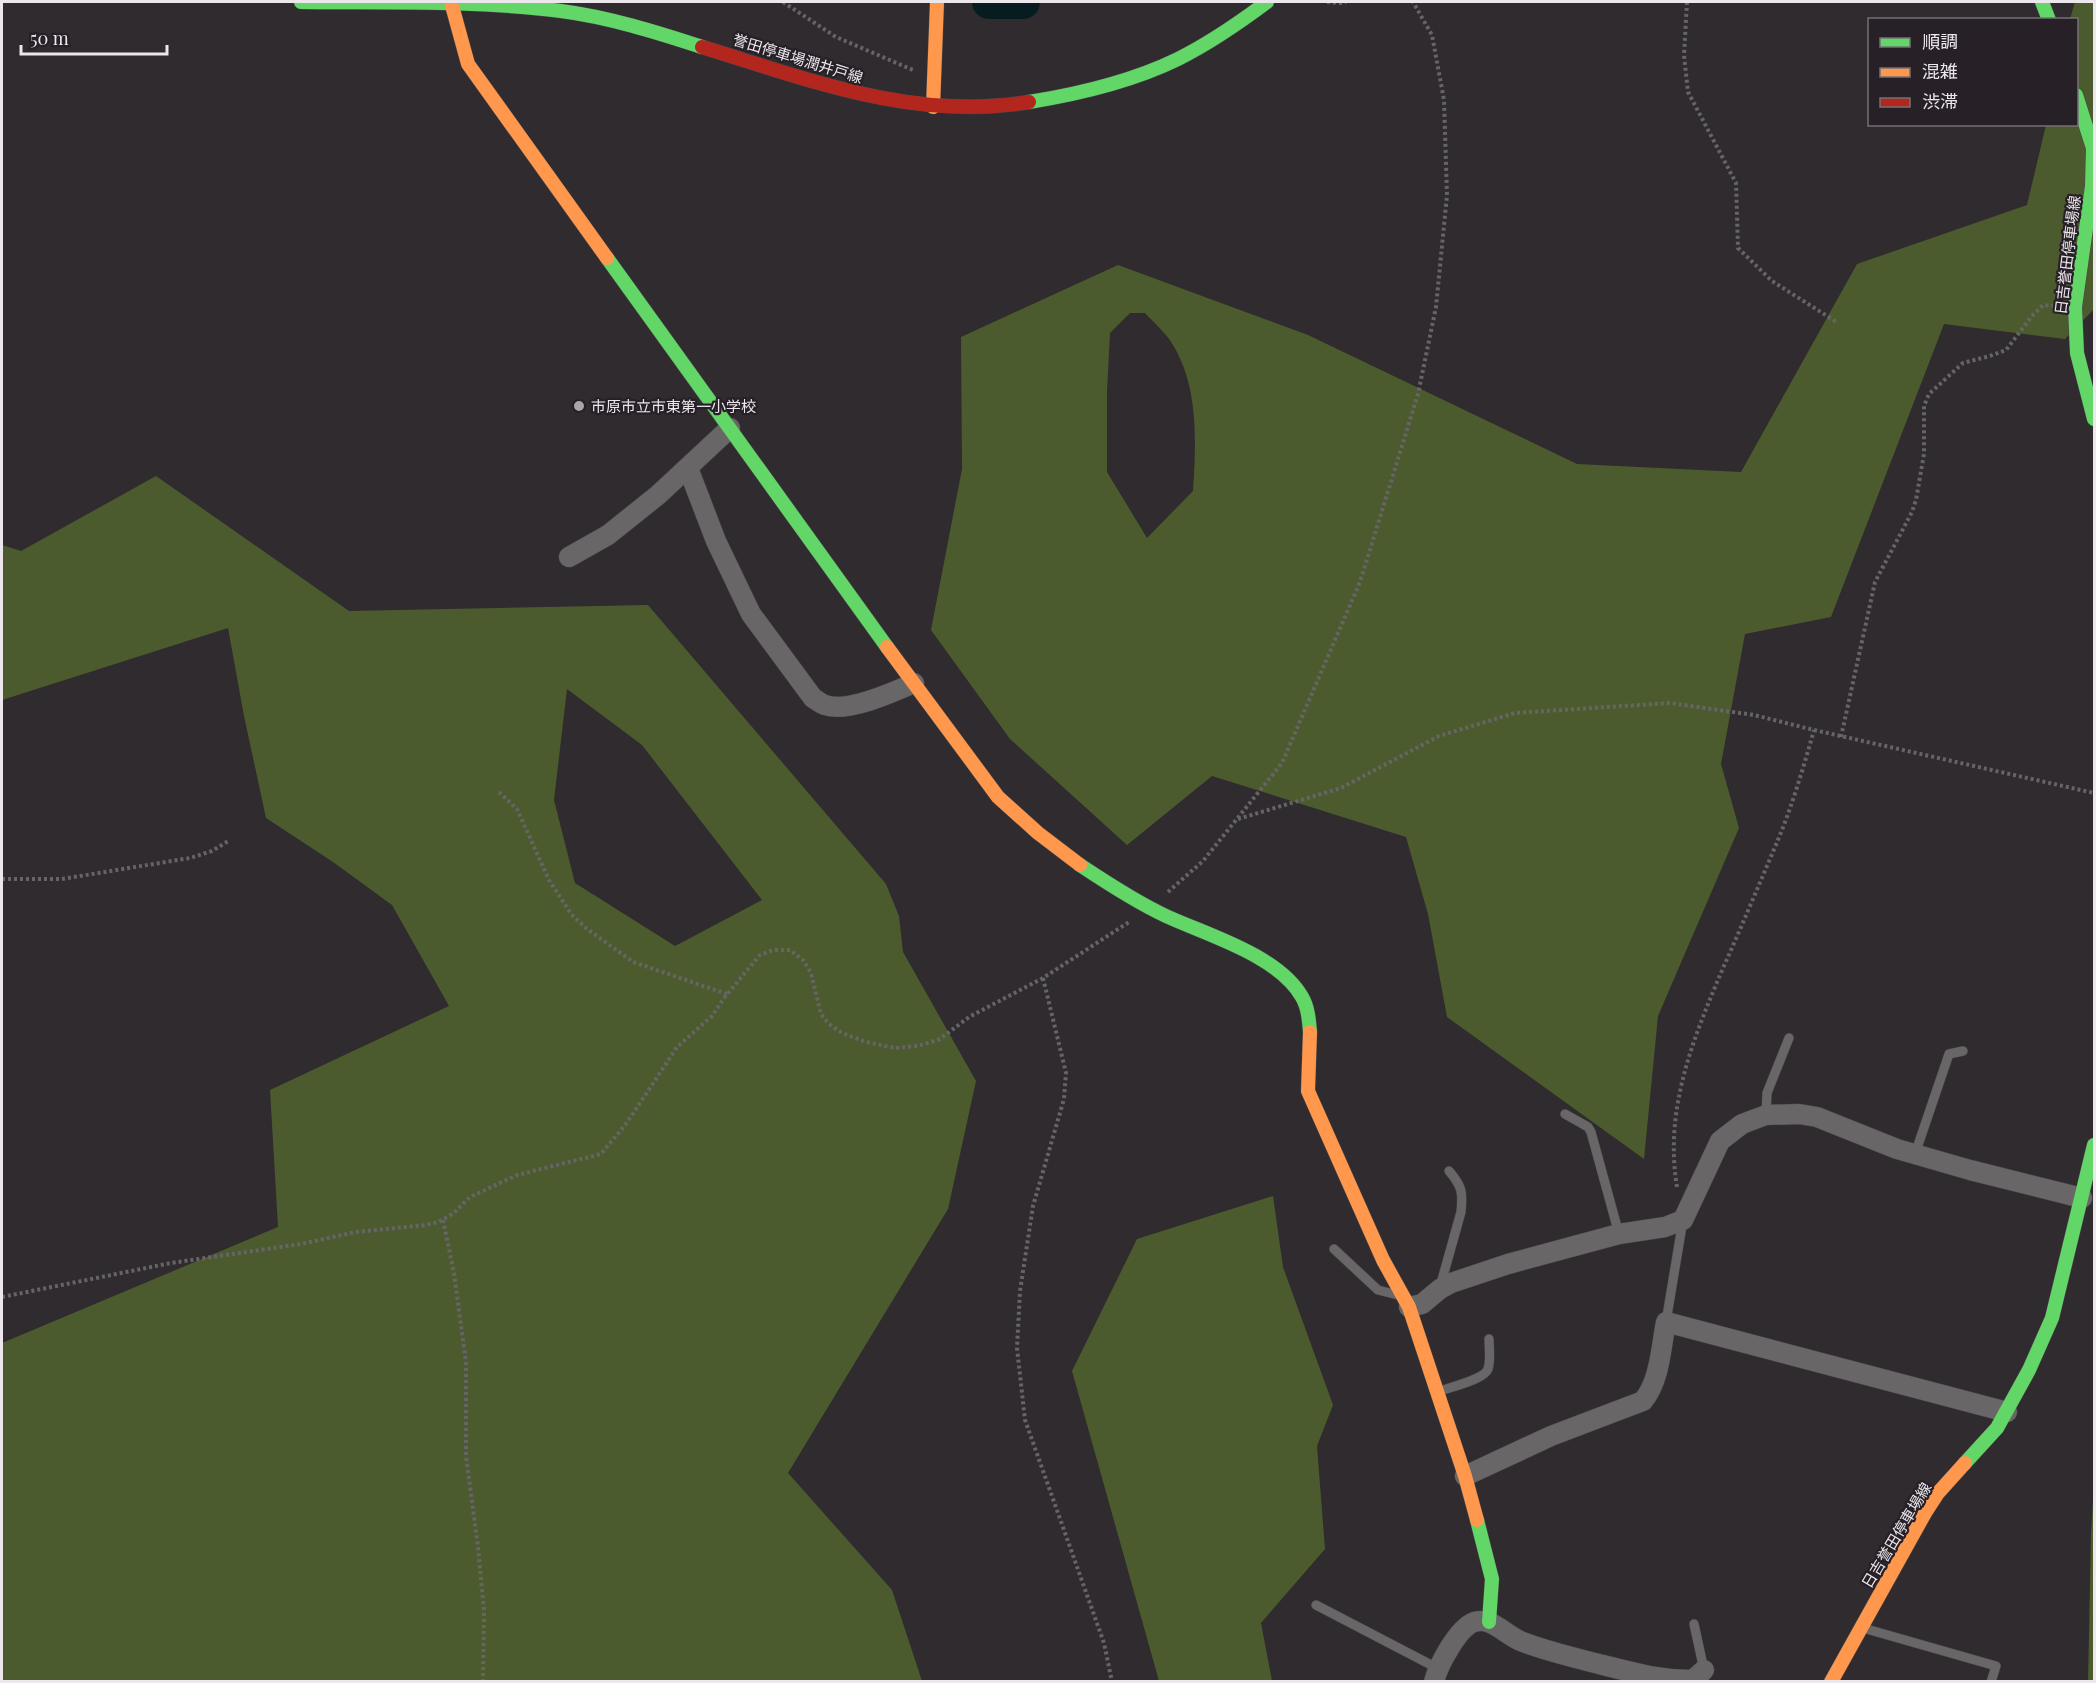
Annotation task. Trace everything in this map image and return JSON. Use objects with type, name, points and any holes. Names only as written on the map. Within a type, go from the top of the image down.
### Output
[{"type":"street","name":"誉田停車場潤井戸線","points":[[301,2],[506,4],[563,12],[654,32],[850,91],[895,101],[933,106],[995,108],[1067,96],[1145,73],[1190,53],[1224,33],[1267,2]]},
{"type":"street","points":[[451,2],[468,64],[914,683],[1003,802],[1056,849],[1151,908],[1277,969],[1300,994],[1306,1006],[1311,1033],[1307,1072],[1308,1091],[1383,1260],[1406,1302],[1437,1392],[1465,1476],[1492,1579],[1489,1622]]},
{"type":"street","points":[[933,106],[937,2]]},
{"type":"street","points":[[2042,2],[2048,18]]},
{"type":"street","name":"日吉誉田停車場線","points":[[2078,101],[2093,148],[2092,186],[2075,306],[2077,352],[2094,419]]},
{"type":"street","points":[[2075,306],[2094,269]]},
{"type":"street","points":[[569,557],[608,535],[658,495],[730,428]]},
{"type":"street","points":[[688,468],[716,540],[752,614],[813,698],[826,706],[839,706],[876,699],[914,683]]},
{"type":"street","points":[[1406,1302],[1422,1304],[1451,1283],[1508,1264],[1619,1234],[1665,1227],[1683,1220],[1720,1141],[1742,1124],[1766,1115],[1798,1114],[1817,1117],[1915,1154],[2082,1198]]},
{"type":"street","name":"日吉誉田停車場線","points":[[1831,1682],[1938,1493],[1986,1442],[2007,1412],[2029,1370],[2052,1318],[2094,1145]]},
{"type":"street","points":[[1465,1476],[1551,1436],[1643,1401],[1654,1381],[1666,1322],[2007,1412]]},
{"type":"street","points":[[1436,1675],[1464,1627],[1476,1621],[1489,1622],[1519,1641],[1555,1653],[1656,1679],[1693,1680],[1704,1670]]},
{"type":"lane","points":[[1766,1115],[1767,1093],[1789,1038]]},
{"type":"lane","points":[[1915,1154],[1948,1054],[1963,1051]]},
{"type":"lane","points":[[1565,1114],[1588,1127],[1591,1132],[1619,1234]]},
{"type":"lane","points":[[1440,1289],[1462,1201],[1460,1184],[1449,1171]]},
{"type":"lane","points":[[1666,1322],[1683,1220]]},
{"type":"lane","points":[[1334,1249],[1378,1290],[1406,1302]]},
{"type":"lane","points":[[1437,1392],[1480,1377],[1487,1372],[1489,1339]]},
{"type":"lane","points":[[1316,1605],[1436,1675]]},
{"type":"lane","points":[[1694,1624],[1704,1670]]},
{"type":"lane","points":[[1861,1627],[1996,1666],[1991,1682]]},
{"type":"path","points":[[783,2],[836,37],[922,73]]},
{"type":"path","points":[[1327,2],[1346,2]]},
{"type":"path","points":[[2,1297],[171,1263],[301,1244],[356,1232],[426,1225],[442,1220],[454,1213],[470,1197],[517,1175],[601,1154],[626,1124],[668,1058],[712,1016],[727,994],[760,955],[773,950],[790,950],[804,961],[811,974],[821,1014],[842,1034],[895,1048],[918,1046],[940,1039],[969,1017],[1043,978],[1151,908],[1203,861],[1282,763],[1360,582],[1418,394],[1436,307],[1447,195],[1444,100],[1432,35],[1413,2]]},
{"type":"path","points":[[1687,2],[1684,55],[1688,92],[1736,183],[1738,248],[1772,281],[1838,323]]},
{"type":"path","points":[[1841,737],[1875,582],[1916,500],[1924,454],[1924,406],[1929,394],[1963,363],[2006,350],[2043,305],[2075,306]]},
{"type":"path","points":[[1238,819],[1341,788],[1439,736],[1515,713],[1670,703],[1754,715],[1841,737],[2094,793]]},
{"type":"path","points":[[1678,1190],[1673,1147],[1682,1077],[1699,1024],[1777,843],[1814,730]]},
{"type":"path","points":[[499,792],[517,808],[549,880],[571,914],[587,929],[633,962],[727,994]]},
{"type":"path","points":[[2,879],[62,879],[190,858],[212,851],[230,840]]},
{"type":"path","points":[[1043,978],[1066,1073],[1066,1084],[1033,1206],[1020,1291],[1017,1348],[1025,1420],[1104,1643],[1112,1682]]},
{"type":"path","points":[[442,1220],[454,1273],[466,1363],[466,1456],[484,1611],[483,1682]]},
{"type":"green space","points":[[2075,2],[2094,2],[2094,309],[2065,339],[1944,324],[1831,617],[1745,634],[1721,764],[1739,828],[1658,1016],[1644,1159],[1447,1017],[1428,914],[1406,837],[1212,776],[1127,845],[1010,739],[931,630],[962,469],[961,337],[1118,265],[1308,335],[1577,464],[1741,472],[1857,264],[2027,205],[2046,126],[2078,126],[2078,18],[2070,18]],"holes":[[[1130,313],[1145,313],[1163,332],[1181,362],[1192,397],[1195,435],[1193,491],[1147,538],[1107,472],[1110,333]]]},
{"type":"green space","points":[[156,476],[349,611],[648,605],[886,884],[899,916],[903,952],[976,1081],[948,1209],[788,1473],[892,1590],[922,1681],[2,1681],[2,1343],[278,1227],[270,1090],[449,1006],[392,905],[333,862],[266,818],[228,628],[2,700],[2,545],[21,551]],"holes":[[[567,689],[642,745],[762,900],[675,946],[575,883],[554,800]]]},
{"type":"green space","points":[[1273,1196],[1283,1267],[1333,1405],[1317,1446],[1325,1549],[1261,1623],[1272,1681],[1159,1681],[1072,1371],[1137,1239]]},
{"type":"green space","points":[[2094,1485],[2094,1681],[2088,1682],[2091,1533]]},
{"type":"waterway","points":[[989,2],[1023,2]]},
{"type":"traffic: fast","points":[[301,2],[398,2],[529,7],[614,21],[702,47]]},
{"type":"traffic: fast","points":[[1029,102],[1105,86],[1161,67],[1213,39],[1267,2]]},
{"type":"traffic: fast","points":[[2042,2],[2048,18]]},
{"type":"traffic: fast","points":[[2078,101],[2093,148],[2092,186],[2075,307],[2077,353],[2094,419]]},
{"type":"traffic: fast","points":[[607,258],[887,647]]},
{"type":"traffic: fast","points":[[1080,865],[1144,905],[1240,948],[1276,969],[1291,982],[1302,997],[1307,1009],[1310,1032]]},
{"type":"traffic: fast","points":[[1965,1463],[1997,1428],[2029,1370],[2052,1318],[2094,1145]]},
{"type":"traffic: fast","points":[[1477,1520],[1492,1579],[1489,1622]]},
{"type":"traffic: slow","points":[[451,2],[468,64],[607,258]]},
{"type":"traffic: slow","points":[[933,107],[937,2]]},
{"type":"traffic: slow","points":[[887,647],[998,797],[1038,833],[1080,865]]},
{"type":"traffic: slow","points":[[1310,1032],[1308,1091],[1383,1260],[1409,1307],[1465,1476],[1477,1520]]},
{"type":"traffic: slow","points":[[1831,1682],[1925,1513],[1938,1493],[1965,1463]]},
{"type":"traffic: jam","points":[[702,47],[823,84],[903,102],[945,106],[986,106],[1029,102]]},
{"type":"place","name":"市原市立市東第一小学校","points":[[579,406]]}]
